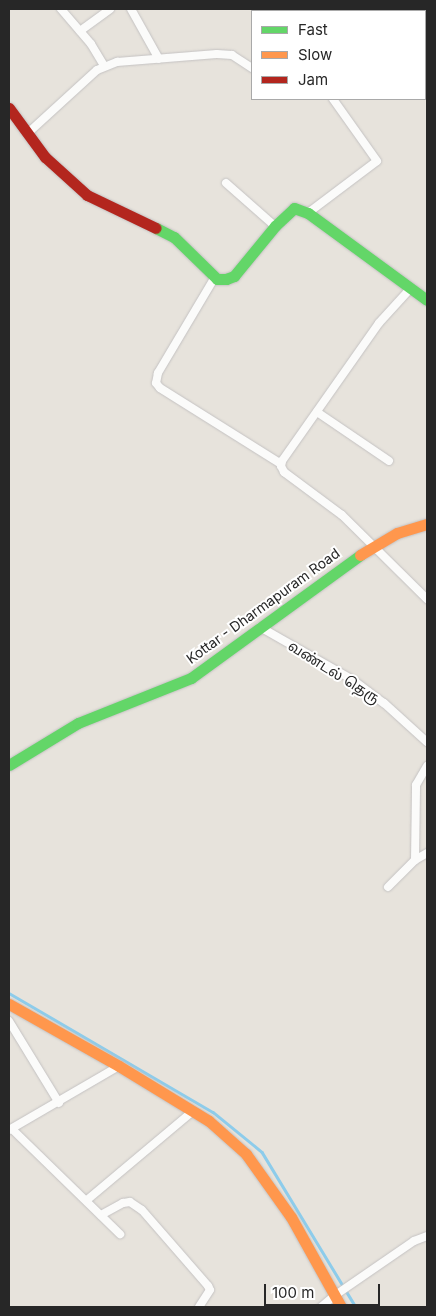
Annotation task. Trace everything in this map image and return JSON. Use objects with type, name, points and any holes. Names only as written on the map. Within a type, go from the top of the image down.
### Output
[{"type":"street","points":[[61,9],[91,44],[104,66]]},
{"type":"street","points":[[80,31],[110,9]]},
{"type":"street","points":[[131,9],[159,59]]},
{"type":"street","points":[[28,133],[80,85],[104,66],[117,62],[227,54],[251,67]]},
{"type":"street","points":[[308,213],[377,161],[334,100]]},
{"type":"street","points":[[9,108],[46,158],[87,195],[174,237],[215,277],[226,279],[234,276],[275,226],[294,208],[308,213],[427,300]]},
{"type":"street","points":[[226,183],[275,226]]},
{"type":"street","points":[[215,277],[158,373],[156,383],[160,388],[281,464],[284,472],[342,515],[427,599]]},
{"type":"street","points":[[281,464],[379,323],[410,289]]},
{"type":"street","points":[[317,412],[389,461]]},
{"type":"street","name":"Kottar - Dharmapuram Road","points":[[9,765],[78,723],[191,678],[372,546],[397,533],[427,524]]},
{"type":"street","name":"வண்டல் தெரு","points":[[260,627],[353,680],[384,703],[427,742]]},
{"type":"street","points":[[415,860],[416,785],[427,766]]},
{"type":"street","points":[[388,887],[415,860],[427,853]]},
{"type":"street","points":[[9,1004],[119,1066],[209,1120],[246,1154],[291,1217],[340,1292],[341,1307]]},
{"type":"street","points":[[9,1021],[59,1103]]},
{"type":"street","points":[[119,1066],[59,1103],[10,1129],[87,1200],[120,1234]]},
{"type":"street","points":[[87,1200],[193,1111]]},
{"type":"street","points":[[100,1214],[130,1202],[142,1210],[208,1286],[210,1290],[199,1307]]},
{"type":"street","points":[[321,1307],[414,1241],[427,1236]]},
{"type":"waterway","points":[[9,993],[213,1112],[262,1152],[356,1307]]},
{"type":"traffic: fast","points":[[156,228],[174,237],[217,279],[226,279],[234,276],[275,226],[294,208],[308,213],[427,300]]},
{"type":"traffic: fast","points":[[9,765],[78,723],[191,678],[360,555]]},
{"type":"traffic: slow","points":[[360,555],[397,533],[427,524]]},
{"type":"traffic: slow","points":[[9,1004],[119,1066],[209,1121],[246,1154],[291,1217],[341,1307]]},
{"type":"traffic: jam","points":[[9,108],[45,157],[87,195],[156,228]]}]
